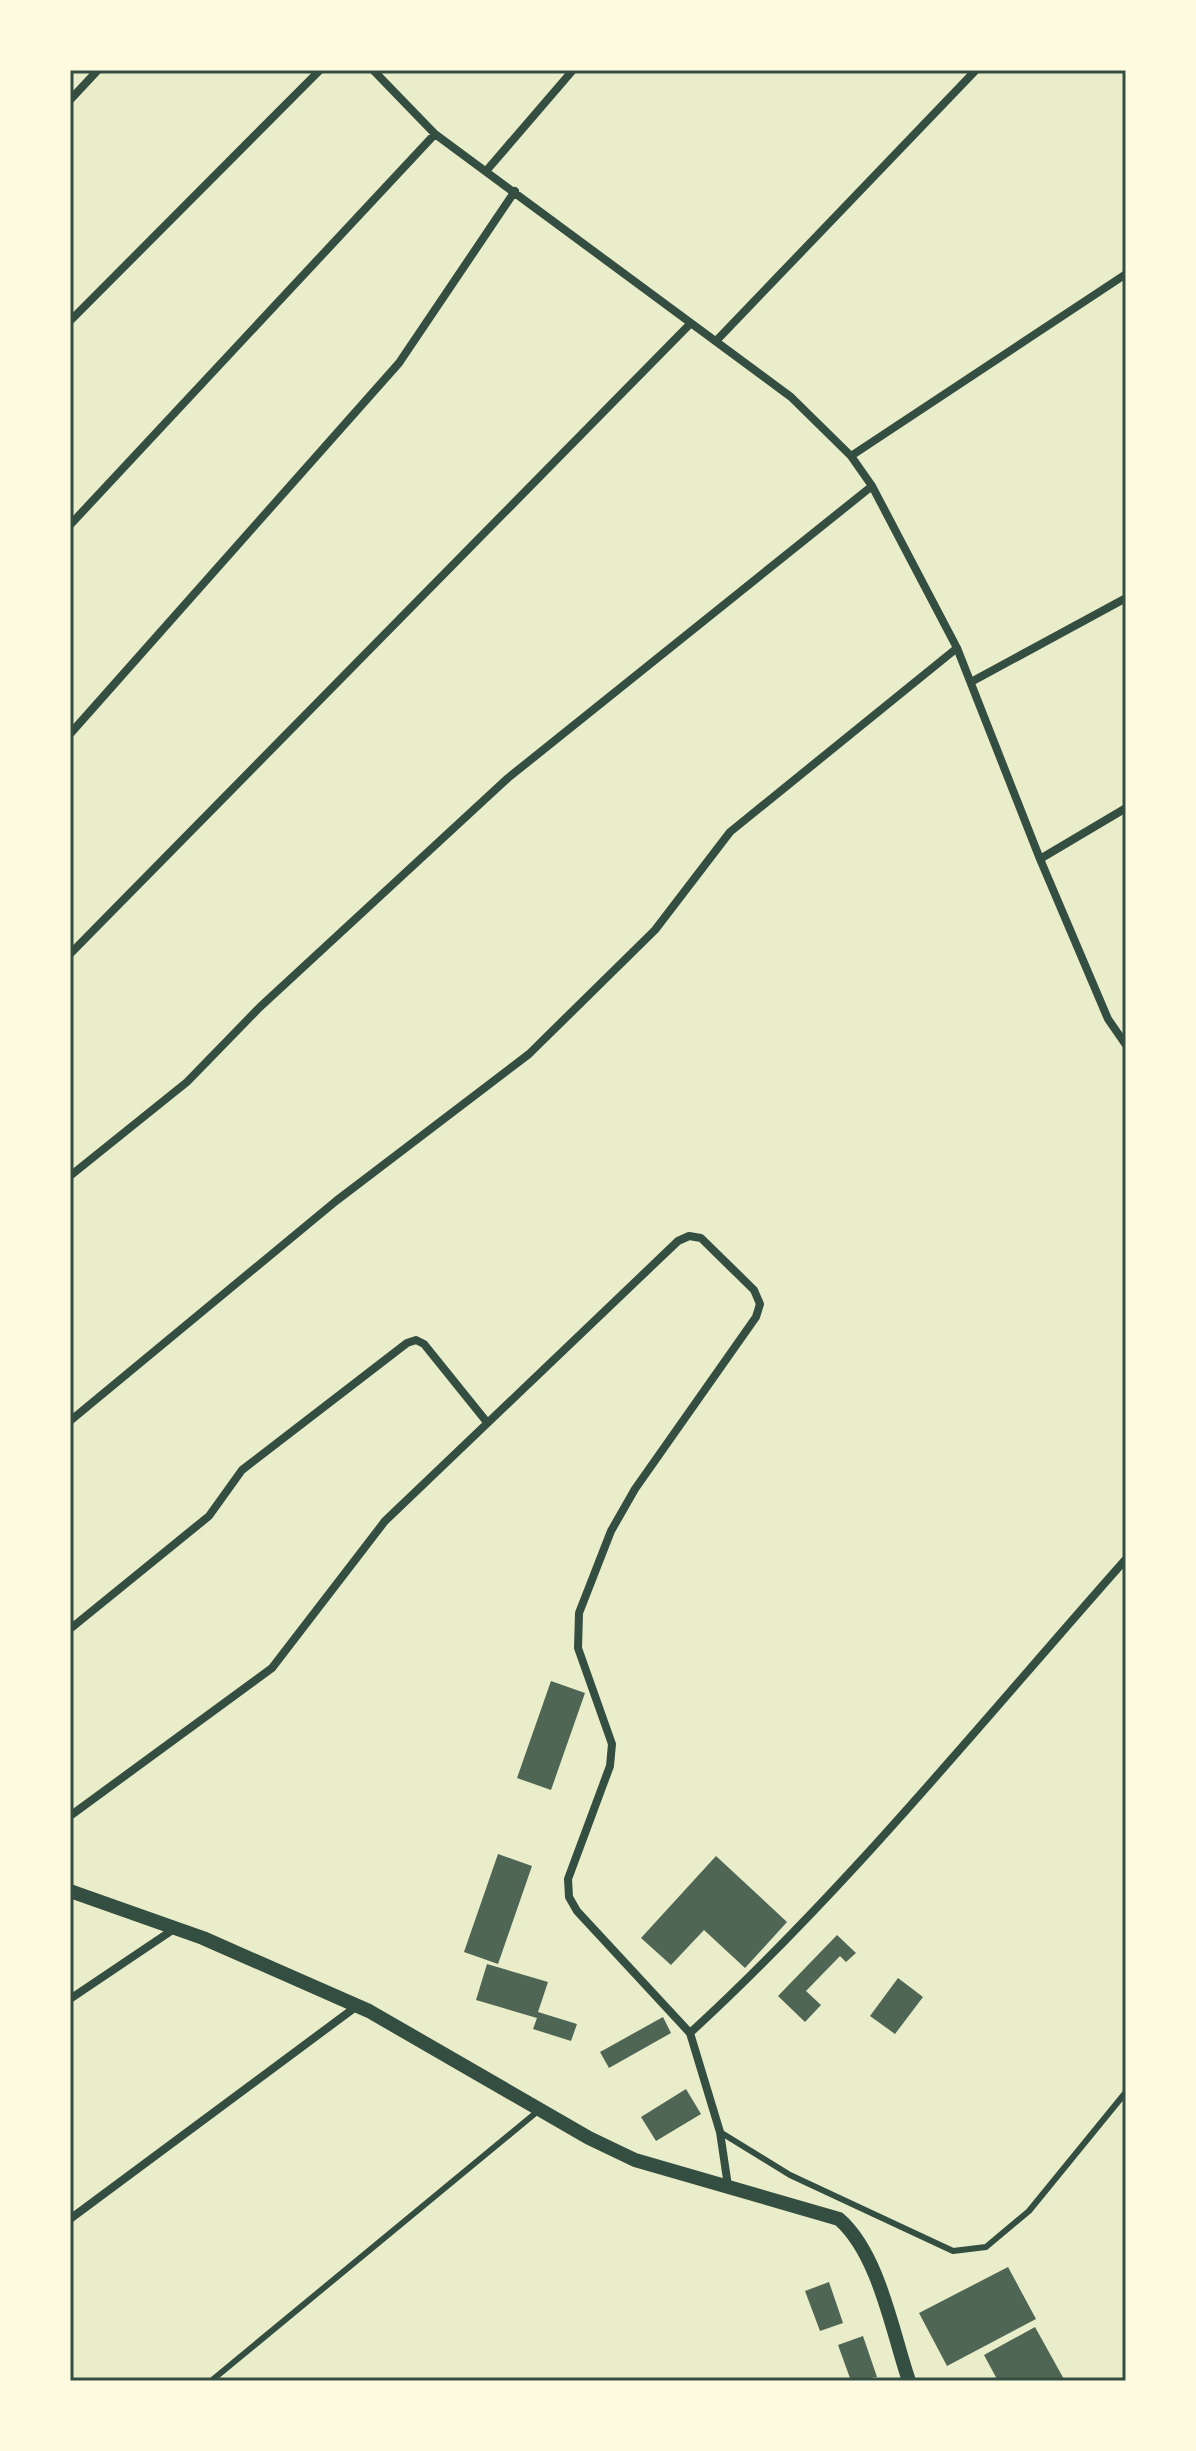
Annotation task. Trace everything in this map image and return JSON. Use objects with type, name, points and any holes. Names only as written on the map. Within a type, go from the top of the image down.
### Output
[{"type":"street","points":[[70,100],[98,70]]},
{"type":"street","points":[[70,321],[320,70]]},
{"type":"street","points":[[373,70],[435,134],[791,397],[851,456],[872,486],[957,648],[1040,859],[1108,1019],[1126,1045]]},
{"type":"street","points":[[487,170],[573,70]]},
{"type":"street","points":[[716,341],[976,70]]},
{"type":"street","points":[[70,525],[435,134]]},
{"type":"street","points":[[70,734],[399,363],[515,191]]},
{"type":"street","points":[[851,456],[1126,274]]},
{"type":"street","points":[[70,954],[691,323]]},
{"type":"street","points":[[70,1176],[187,1082],[260,1007],[508,778],[872,486]]},
{"type":"street","points":[[971,682],[1126,598]]},
{"type":"street","points":[[70,1421],[112,1382],[336,1201],[529,1054],[655,930],[730,832],[957,648]]},
{"type":"street","points":[[1040,859],[1126,808]]},
{"type":"street","points":[[70,1816],[272,1668],[385,1521],[486,1421],[678,1241],[689,1236],[701,1238],[754,1290],[760,1304],[756,1317],[635,1489],[611,1531],[576,1631],[578,1648],[612,1744],[610,1766],[568,1879],[569,1897],[577,1911],[690,2033],[720,2132],[728,2186]]},
{"type":"street","points":[[70,1629],[209,1516],[242,1470],[407,1343],[416,1340],[424,1344],[486,1421]]},
{"type":"street","points":[[690,2033],[736,1991],[902,1813],[1126,1559]]},
{"type":"street","points":[[70,1891],[175,1929],[357,2006],[589,2138],[635,2160],[839,2219],[853,2232],[868,2258],[909,2381]]},
{"type":"street","points":[[70,1999],[175,1929]]},
{"type":"street","points":[[70,2219],[357,2006]]},
{"type":"lane","points":[[720,2132],[790,2175],[953,2251],[986,2247],[1029,2211],[1126,2092]]},
{"type":"lane","points":[[211,2381],[539,2109]]},
{"type":"building","points":[[551,1681],[585,1693],[551,1790],[517,1778]]},
{"type":"building","points":[[498,1854],[532,1866],[498,1964],[464,1952]]},
{"type":"building","points":[[716,1856],[787,1922],[745,1968],[704,1930],[671,1965],[641,1938]]},
{"type":"building","points":[[837,1935],[856,1953],[846,1962],[840,1956],[806,1991],[821,2005],[805,2022],[778,1996]]},
{"type":"building","points":[[487,1964],[548,1982],[538,2012],[577,2024],[571,2041],[533,2029],[537,2018],[476,2000]]},
{"type":"building","points":[[898,1978],[923,1997],[895,2034],[870,2016]]},
{"type":"building","points":[[663,2017],[671,2033],[609,2068],[600,2052]]},
{"type":"building","points":[[686,2089],[701,2114],[656,2141],[641,2117]]},
{"type":"building","points":[[1008,2267],[1036,2319],[947,2366],[919,2313]]},
{"type":"building","points":[[829,2282],[843,2323],[820,2331],[805,2291]]},
{"type":"building","points":[[1035,2327],[1065,2381],[998,2381],[984,2355]]},
{"type":"building","points":[[863,2336],[877,2377],[851,2381],[838,2345]]}]
